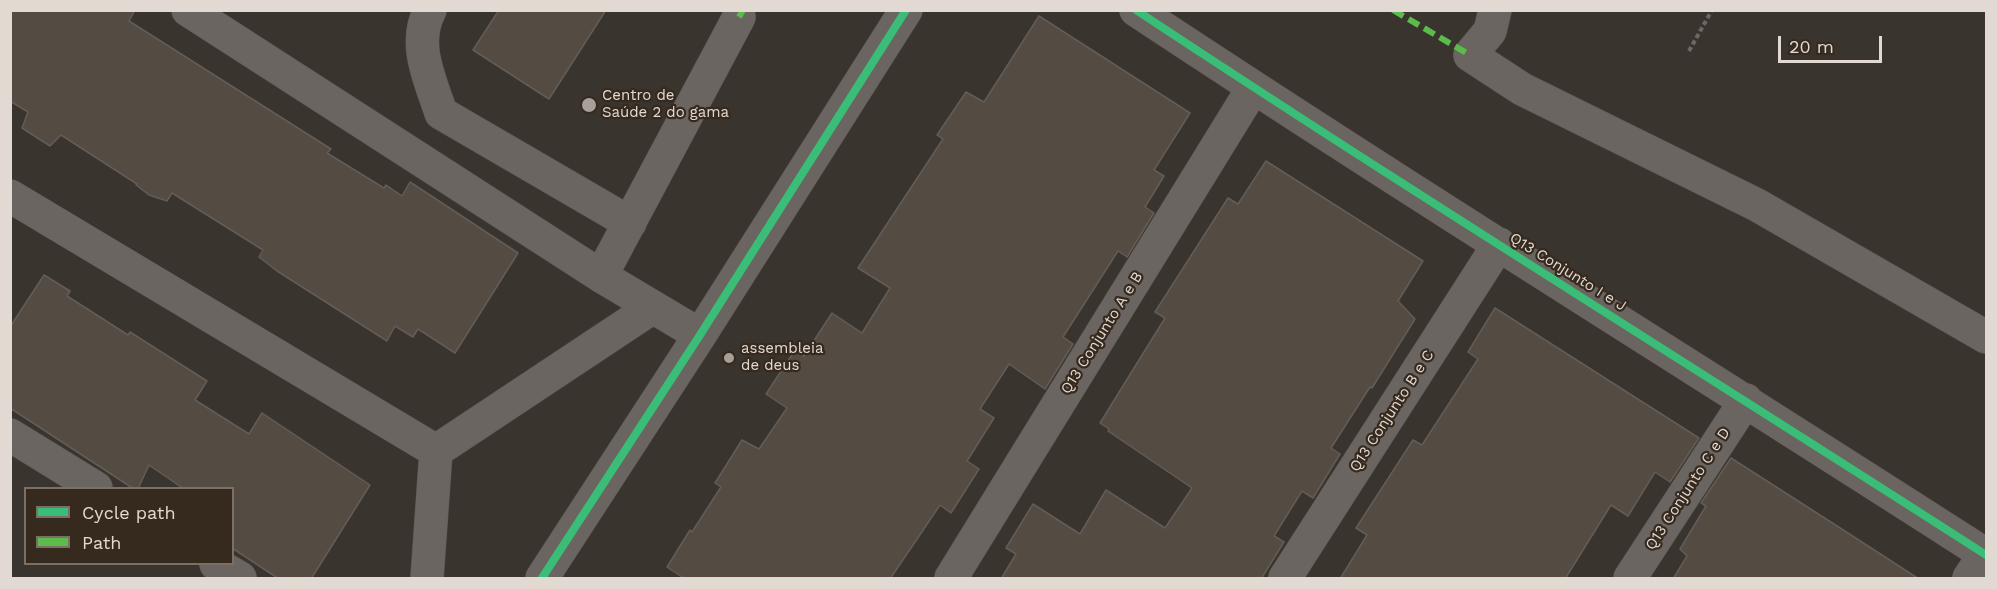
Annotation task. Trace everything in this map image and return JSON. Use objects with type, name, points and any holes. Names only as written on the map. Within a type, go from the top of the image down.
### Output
[{"type":"street","points":[[188,10],[601,276],[700,335]]},
{"type":"street","points":[[430,10],[424,21],[421,55],[441,113],[630,223]]},
{"type":"street","points":[[542,579],[906,10]]},
{"type":"street","name":"Q13 Conjunto I e J","points":[[1136,10],[1253,88],[1746,400],[1980,562]]},
{"type":"street","points":[[1495,10],[1490,32],[1470,55],[1522,89],[1757,205],[1986,337]]},
{"type":"street","points":[[601,276],[739,17]]},
{"type":"street","name":"Q13 Conjunto A e B","points":[[951,579],[1253,88]]},
{"type":"street","points":[[10,196],[436,451]]},
{"type":"street","name":"Q13 Conjunto B e C","points":[[1285,579],[1499,244]]},
{"type":"street","points":[[436,451],[653,307]]},
{"type":"street","name":"Q13 Conjunto C e D","points":[[1630,579],[1746,400]]},
{"type":"street","points":[[10,435],[93,487]]},
{"type":"street","points":[[427,579],[436,451]]},
{"type":"street","points":[[218,565],[240,579]]},
{"type":"path","points":[[1689,51],[1712,10]]},
{"type":"building","points":[[10,10],[135,10],[129,21],[331,149],[327,153],[384,188],[386,185],[402,196],[410,182],[518,253],[455,353],[418,329],[413,337],[395,326],[387,341],[277,271],[259,257],[263,250],[172,193],[167,201],[149,195],[137,184],[61,135],[50,146],[22,128],[28,112],[10,101]]},
{"type":"building","points":[[499,10],[606,10],[549,99],[473,50]]},
{"type":"building","points":[[1039,16],[1190,113],[1154,170],[1164,176],[1145,207],[1154,213],[1127,257],[1118,251],[1063,337],[1073,344],[1045,389],[1009,364],[980,409],[994,418],[967,461],[979,469],[951,513],[940,505],[890,579],[685,579],[667,567],[721,487],[715,483],[742,440],[759,449],[787,408],[766,394],[795,350],[804,356],[832,313],[862,333],[890,288],[858,268],[943,139],[937,135],[966,92],[984,102]]},
{"type":"building","points":[[1266,161],[1423,261],[1398,301],[1415,319],[1331,448],[1340,454],[1313,498],[1302,491],[1274,536],[1284,542],[1261,579],[1001,579],[1016,554],[1006,548],[1033,504],[1080,534],[1106,490],[1165,528],[1192,488],[1108,431],[1109,429],[1100,423],[1165,318],[1155,312],[1228,198],[1238,204]]},
{"type":"building","points":[[44,275],[70,291],[67,296],[128,335],[130,332],[207,381],[195,400],[249,434],[262,413],[370,485],[311,579],[279,579],[234,549],[234,487],[181,487],[149,465],[139,487],[131,487],[10,408],[10,327]]},
{"type":"building","points":[[1495,308],[1699,438],[1670,482],[1655,472],[1628,516],[1611,505],[1565,579],[1340,579],[1367,535],[1356,528],[1413,440],[1422,445],[1478,359],[1468,352]]},
{"type":"building","points":[[1731,458],[1919,579],[1673,579],[1687,556],[1680,549],[1706,506],[1701,503]]},
{"type":"marked path","points":[[739,17],[743,10]]},
{"type":"marked path","points":[[1393,10],[1470,55]]},
{"type":"cycle path","points":[[542,578],[700,335],[906,10]]},
{"type":"cycle path","points":[[1136,10],[1986,555]]},
{"type":"place","name":"Centro de Saúde 2 do gama","points":[[589,105]]},
{"type":"place","name":"assembleia de deus","points":[[729,358]]}]
